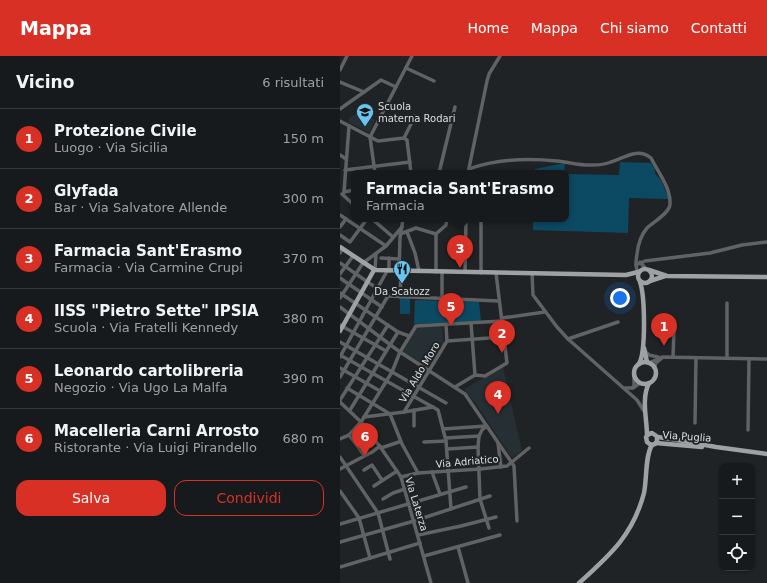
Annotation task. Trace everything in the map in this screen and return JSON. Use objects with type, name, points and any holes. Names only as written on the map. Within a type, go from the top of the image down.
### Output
[{"type":"main road","points":[[341,250],[374,270],[626,275],[638,272],[642,269],[648,269],[667,276]]},
{"type":"main road","points":[[643,297],[652,275],[648,269]]},
{"type":"main road","points":[[341,328],[374,270]]},
{"type":"main road","points":[[638,272],[637,277],[640,281],[643,297],[643,336],[642,356],[639,364],[634,370],[634,376],[641,383],[646,400]]},
{"type":"main road","points":[[626,275],[644,283],[667,276],[767,278]]},
{"type":"main road","points":[[579,583],[614,550],[626,535],[634,520],[646,483],[647,387],[656,373],[654,368],[648,362],[643,336]]},
{"type":"main road","points":[[639,364],[648,362]]},
{"type":"main road","points":[[641,383],[649,383]]},
{"type":"main road","points":[[646,413],[648,424],[657,441],[650,451],[647,467]]},
{"type":"main road","points":[[647,435],[655,435]]},
{"type":"main road","name":"Via Puglia","points":[[655,435],[716,447],[767,454]]},
{"type":"main road","points":[[647,442],[654,444]]},
{"type":"main road","name":"Via Puglia","points":[[654,444],[716,447]]},
{"type":"street","points":[[340,70],[347,56]]},
{"type":"street","points":[[374,170],[370,137],[412,56]]},
{"type":"street","points":[[469,170],[487,81],[489,74],[500,56]]},
{"type":"street","points":[[406,68],[434,81]]},
{"type":"street","points":[[340,109],[381,80],[396,87]]},
{"type":"street","points":[[340,82],[364,92]]},
{"type":"street","points":[[440,170],[455,107]]},
{"type":"street","points":[[411,170],[406,139],[415,116]]},
{"type":"street","points":[[340,121],[378,141],[406,139]]},
{"type":"street","points":[[349,126],[342,194],[351,202]]},
{"type":"street","points":[[472,170],[488,164],[513,160],[543,159],[579,165],[592,165],[611,162],[626,155],[632,154],[649,156],[662,178],[669,196],[670,205],[667,211],[645,231],[638,245],[636,266],[632,274]]},
{"type":"street","points":[[340,155],[346,159]]},
{"type":"street","points":[[345,170],[410,162]]},
{"type":"street","points":[[340,215],[386,246]]},
{"type":"street","points":[[340,227],[346,219]]},
{"type":"street","points":[[340,235],[349,242],[365,222]]},
{"type":"street","points":[[376,222],[393,237]]},
{"type":"street","points":[[400,297],[399,259],[400,234],[403,222]]},
{"type":"street","points":[[436,272],[436,234],[446,225],[446,222]]},
{"type":"street","points":[[465,272],[466,222]]},
{"type":"street","points":[[481,222],[481,273]]},
{"type":"street","points":[[402,227],[386,246],[363,263],[341,295],[356,303],[398,332],[409,336]]},
{"type":"street","points":[[400,234],[416,228],[436,234]]},
{"type":"street","points":[[407,232],[414,250],[419,271]]},
{"type":"street","points":[[636,266],[640,263],[710,253],[746,244],[767,242]]},
{"type":"street","points":[[374,270],[376,254]]},
{"type":"street","points":[[340,274],[353,256]]},
{"type":"street","points":[[637,256],[640,263],[648,269]]},
{"type":"street","points":[[381,258],[399,259]]},
{"type":"street","points":[[389,258],[388,271],[340,356],[387,380],[434,407],[439,412],[446,439],[451,509]]},
{"type":"street","points":[[340,263],[388,296],[500,301]]},
{"type":"street","points":[[636,266],[638,272]]},
{"type":"street","points":[[442,272],[442,298]]},
{"type":"street","points":[[455,387],[475,375],[485,376],[507,363],[496,273]]},
{"type":"street","points":[[532,273],[533,295],[545,312],[568,339],[637,400],[646,413]]},
{"type":"street","points":[[340,278],[382,307]]},
{"type":"street","points":[[340,377],[388,296]]},
{"type":"street","points":[[727,303],[727,358]]},
{"type":"street","points":[[340,307],[400,352],[465,394],[514,466],[517,521]]},
{"type":"street","points":[[340,439],[348,435],[361,422],[392,372],[400,352],[416,326],[471,323],[545,312]]},
{"type":"street","points":[[568,339],[618,322]]},
{"type":"street","points":[[471,323],[475,375]]},
{"type":"street","name":"Via Aldo Moro","points":[[364,417],[404,412],[447,341],[446,324]]},
{"type":"street","points":[[340,401],[388,325]]},
{"type":"street","points":[[341,328],[353,332],[386,351]]},
{"type":"street","points":[[674,330],[674,357]]},
{"type":"street","points":[[350,410],[398,332]]},
{"type":"street","points":[[447,341],[504,338]]},
{"type":"street","points":[[340,342],[446,403]]},
{"type":"street","points":[[645,351],[651,356],[662,357],[767,359]]},
{"type":"street","points":[[648,362],[662,357]]},
{"type":"street","points":[[654,368],[658,360],[668,357]]},
{"type":"street","points":[[695,423],[696,358]]},
{"type":"street","points":[[748,430],[749,359]]},
{"type":"street","points":[[340,368],[380,391]]},
{"type":"street","points":[[631,388],[634,386],[634,376]]},
{"type":"street","points":[[622,386],[631,388],[636,387],[641,383]]},
{"type":"street","points":[[347,388],[390,414],[402,444],[418,473]]},
{"type":"street","name":"Via Laterza","points":[[340,401],[361,422],[381,447],[401,477],[431,583]]},
{"type":"street","points":[[404,412],[434,407]]},
{"type":"street","points":[[414,410],[414,426]]},
{"type":"street","points":[[443,429],[487,426]]},
{"type":"street","points":[[487,426],[482,430],[479,436],[478,447],[480,499],[489,528]]},
{"type":"street","points":[[348,435],[364,455]]},
{"type":"street","points":[[424,442],[479,436]]},
{"type":"street","points":[[340,469],[381,447],[399,442]]},
{"type":"street","points":[[498,442],[501,467]]},
{"type":"street","points":[[447,449],[478,447]]},
{"type":"street","name":"Via Adriatico","points":[[401,477],[418,473],[507,466],[529,448]]},
{"type":"street","points":[[340,457],[378,513],[390,559]]},
{"type":"street","points":[[364,470],[372,465],[382,480]]},
{"type":"street","points":[[374,486],[397,471]]},
{"type":"street","points":[[432,472],[440,494]]},
{"type":"street","points":[[340,524],[466,487]]},
{"type":"street","points":[[383,499],[404,489]]},
{"type":"street","points":[[341,492],[359,518],[370,558]]},
{"type":"street","points":[[340,542],[414,521],[490,496]]},
{"type":"street","points":[[418,535],[496,517]]},
{"type":"street","points":[[424,556],[500,535]]},
{"type":"street","points":[[340,567],[420,543]]},
{"type":"street","points":[[458,547],[468,583]]},
{"type":"shaded area","name":"Scuola materna Rodari","points":[[359,113],[375,120],[369,133],[348,122],[350,117]]},
{"type":"shaded area","points":[[620,162],[651,163],[655,170],[655,174],[661,180],[669,199],[629,198],[628,233],[533,230],[533,222],[569,222],[569,174],[619,175]]},
{"type":"shaded area","points":[[565,163],[564,170],[535,169]]},
{"type":"shaded area","points":[[400,298],[410,298],[410,314],[400,314]]},
{"type":"shaded area","points":[[415,300],[479,302],[481,321],[414,324]]},
{"type":"shaded area","points":[[442,326],[444,343],[428,368],[402,353],[417,327]]},
{"type":"shaded area","points":[[503,367],[522,451],[512,458],[474,401],[464,389]]},
{"type":"place","name":"Scuola materna Rodari","points":[[365,127]]},
{"type":"place","name":"Farmacia Sant'Erasmo","points":[[460,268]]},
{"type":"place","name":"Da Scatozz","points":[[402,284]]},
{"type":"place","name":"Leonardo cartolibreria","points":[[451,326]]},
{"type":"place","name":"Protezione Civile","points":[[664,346]]},
{"type":"place","name":"Glyfada","points":[[502,353]]},
{"type":"place","name":"IISS \"Pietro Sette\" IPSIA","points":[[498,414]]},
{"type":"place","name":"Macelleria Carni Arrosto","points":[[365,456]]}]
